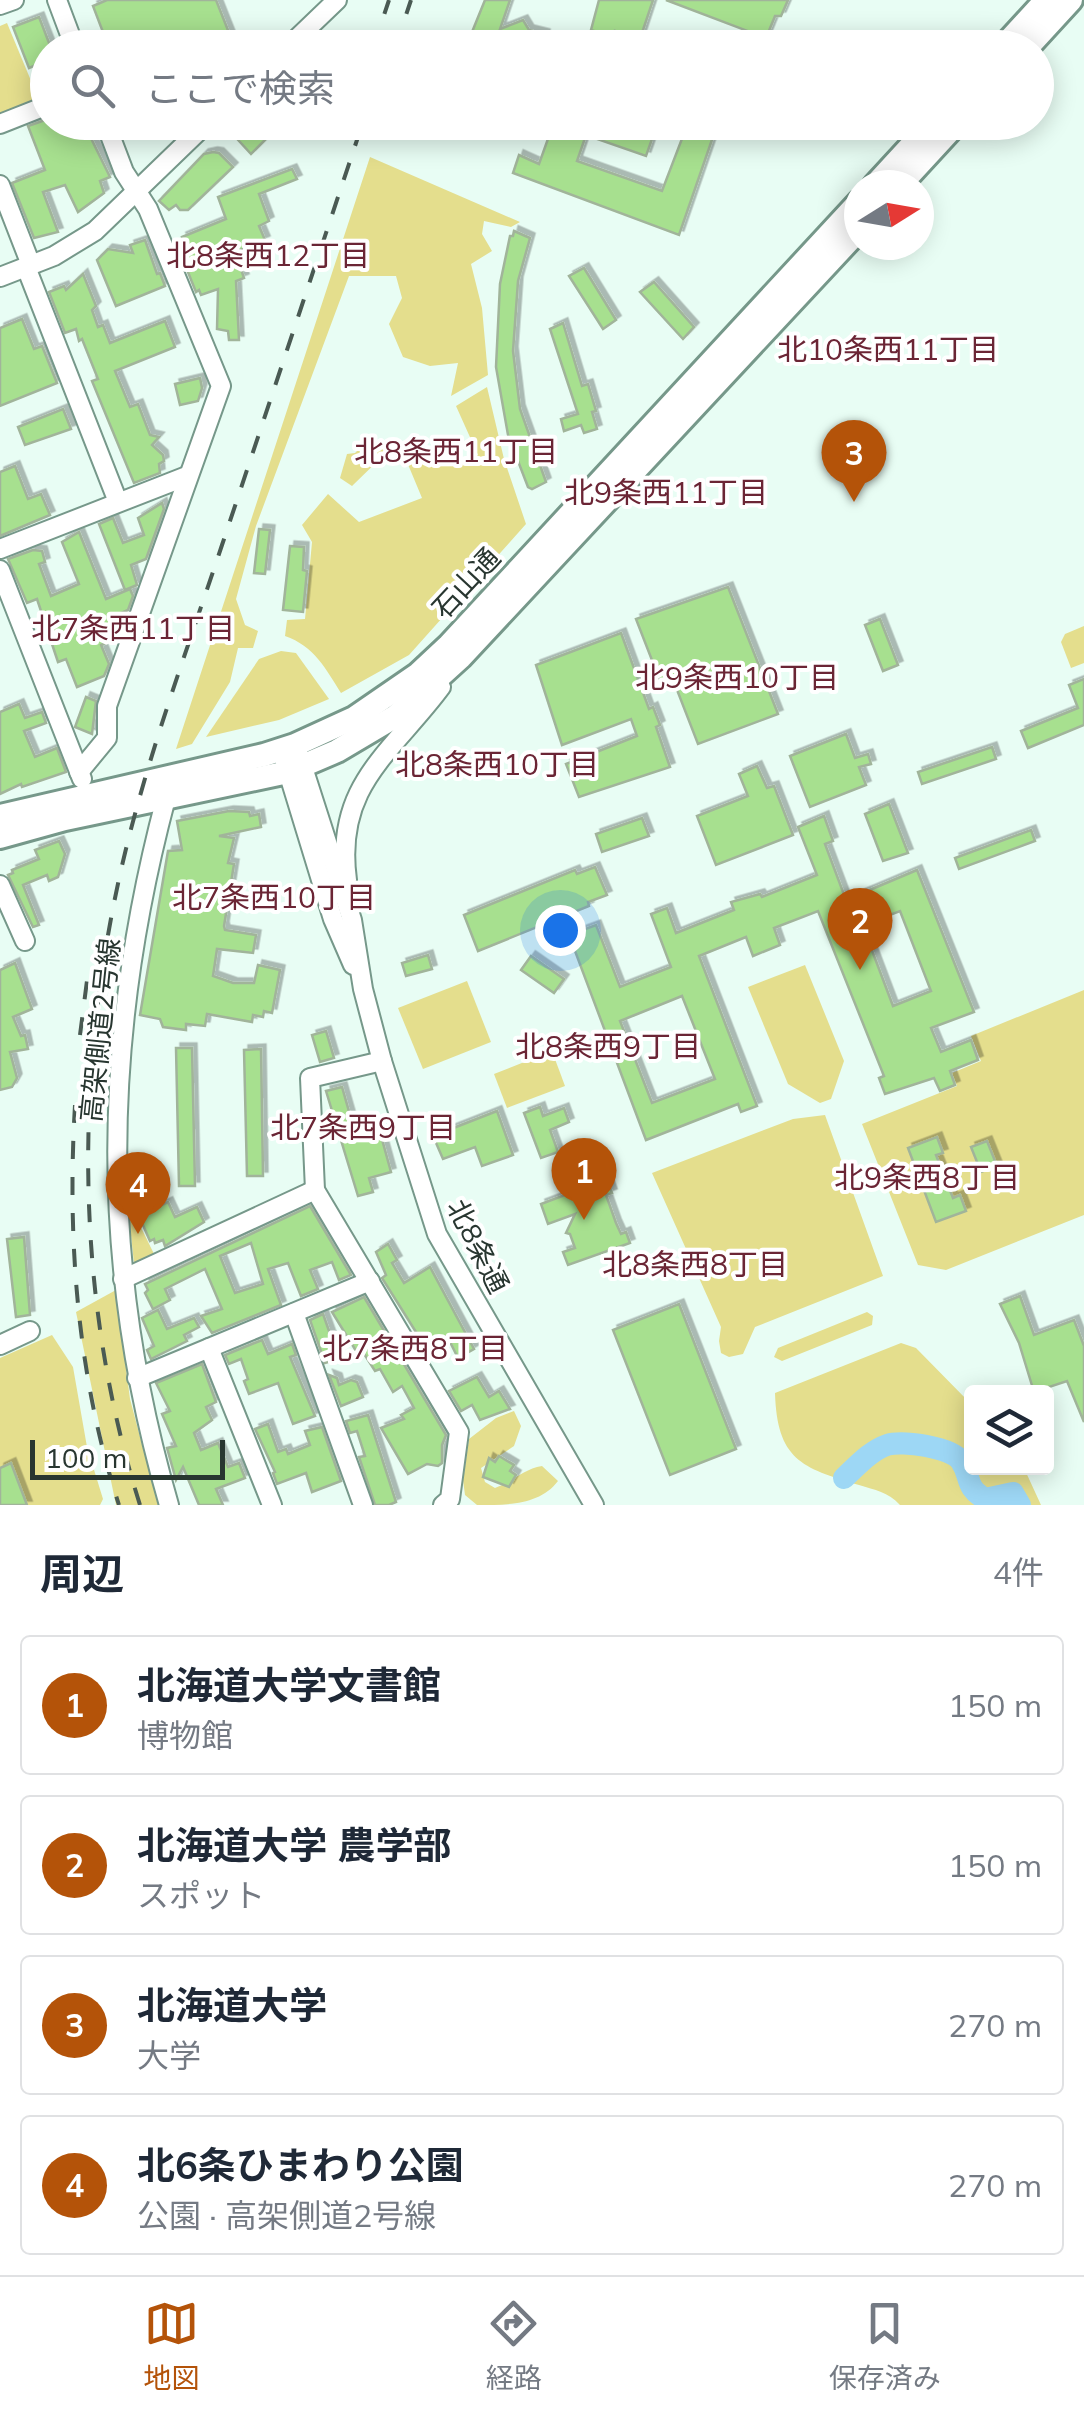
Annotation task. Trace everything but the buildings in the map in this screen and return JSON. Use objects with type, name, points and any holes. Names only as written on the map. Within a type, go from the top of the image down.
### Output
[{"type":"main road","points":[[1018,30],[1046,0]]},
{"type":"main road","points":[[1044,30],[1071,0]]},
{"type":"main road","points":[[889,170],[916,140]]},
{"type":"main road","points":[[914,170],[941,140]]},
{"type":"main road","name":"石山通","points":[[0,837],[166,798],[292,758],[418,674],[844,218]]},
{"type":"main road","name":"石山通","points":[[0,816],[83,783],[337,751],[396,716],[461,657],[844,246]]},
{"type":"street","points":[[0,5],[14,0]]},
{"type":"street","points":[[56,0],[68,30]]},
{"type":"street","points":[[306,30],[337,0]]},
{"type":"street","points":[[0,124],[30,112]]},
{"type":"street","points":[[83,783],[107,738],[107,706],[220,386],[148,209],[136,192],[113,140]]},
{"type":"street","points":[[0,277],[76,245],[189,140]]},
{"type":"street","points":[[0,185],[118,502]]},
{"type":"street","points":[[0,549],[187,476]]},
{"type":"street","points":[[0,570],[83,783]]},
{"type":"street","points":[[352,920],[345,866],[352,808],[374,763],[437,692],[461,657]]},
{"type":"street","name":"北8条通","points":[[292,758],[352,920],[363,989],[382,1061],[437,1234],[594,1505]]},
{"type":"street","name":"北8条通","points":[[292,758],[333,919],[363,989]]},
{"type":"street","name":"高架側道2号線","points":[[166,798],[137,931],[119,1072],[116,1180],[123,1279],[137,1378],[170,1505]]},
{"type":"street","points":[[0,885],[24,942]]},
{"type":"street","points":[[382,1061],[310,1078],[315,1190],[459,1432],[450,1503]]},
{"type":"street","points":[[123,1279],[315,1190]]},
{"type":"street","points":[[137,1378],[370,1281]]},
{"type":"street","points":[[294,1313],[363,1505]]},
{"type":"street","points":[[0,1345],[30,1331]]},
{"type":"street","points":[[209,1348],[272,1505]]},
{"type":"shaded area","points":[[7,23],[30,78],[30,104],[0,116],[0,26]]},
{"type":"shaded area","points":[[370,157],[520,222],[511,227],[484,221],[482,234],[492,251],[471,264],[482,308],[488,375],[451,396],[458,363],[430,366],[403,357],[389,324],[402,298],[396,276],[349,276],[256,526],[236,599],[245,625],[258,631],[253,648],[238,648],[230,682],[192,744],[176,749]]},
{"type":"shaded area","points":[[487,387],[504,459],[526,524],[409,655],[341,693],[312,652],[285,636],[287,620],[305,619],[312,542],[302,525],[328,494],[359,522],[422,498],[407,462],[443,439],[457,465],[478,455],[456,406]]},
{"type":"shaded area","points":[[365,443],[389,450],[352,486],[340,478],[347,454],[355,453]]},
{"type":"shaded area","points":[[1084,626],[1084,663],[1071,668],[1061,642],[1065,634]]},
{"type":"shaded area","points":[[281,651],[296,653],[329,699],[279,720],[206,737],[259,659]]},
{"type":"shaded area","points":[[805,965],[844,1061],[831,1099],[820,1103],[788,1084],[748,987]]},
{"type":"shaded area","points":[[467,981],[491,1042],[423,1069],[398,1008]]},
{"type":"shaded area","points":[[1084,990],[1084,1215],[946,1270],[918,1265],[862,1124],[957,1086],[952,1073],[981,1061],[971,1036]]},
{"type":"shaded area","points":[[552,1051],[565,1086],[507,1108],[494,1074]]},
{"type":"shaded area","points":[[825,1115],[883,1276],[755,1327],[743,1354],[729,1357],[721,1353],[721,1327],[652,1173],[793,1119]]},
{"type":"shaded area","points":[[131,1207],[155,1256],[141,1264],[134,1263],[128,1208]]},
{"type":"shaded area","points":[[116,1290],[130,1399],[158,1505],[116,1505],[76,1312]]},
{"type":"shaded area","points":[[867,1312],[873,1316],[872,1325],[782,1361],[774,1357],[778,1348]]},
{"type":"shaded area","points":[[52,1335],[73,1367],[87,1447],[103,1499],[100,1505],[0,1505],[0,1358]]},
{"type":"shaded area","points":[[901,1343],[916,1348],[964,1397],[964,1475],[1027,1475],[1041,1505],[900,1505],[881,1492],[822,1473],[807,1466],[787,1447],[775,1393]]},
{"type":"shaded area","points":[[514,1411],[521,1426],[514,1446],[481,1468],[485,1482],[495,1488],[542,1466],[558,1481],[533,1499],[477,1505],[465,1495],[463,1480],[469,1439],[496,1418]]},
{"type":"waterway","points":[[844,1478],[869,1455],[887,1445],[926,1446],[956,1456],[974,1490],[985,1499],[1013,1493],[1020,1505]]},
{"type":"railway","points":[[379,30],[389,0]]},
{"type":"railway","points":[[401,30],[411,0]]},
{"type":"railway","points":[[140,1505],[103,1349],[88,1189],[89,1109],[106,949],[121,870],[154,747],[357,140]]},
{"type":"railway","points":[[80,1035],[89,965]]},
{"type":"railway","points":[[75,1105],[73,1206],[78,1307],[93,1407],[119,1505]]},
{"type":"place","name":"北海道大学","points":[[854,502]]},
{"type":"place","name":"北海道大学 農学部","points":[[860,970]]},
{"type":"place","name":"北海道大学文書館","points":[[584,1220]]},
{"type":"place","name":"北6条ひまわり公園","points":[[138,1234]]},
{"type":"district","name":"北8条西12丁目","points":[[268,256]]},
{"type":"district","name":"北10条西11丁目","points":[[888,350]]},
{"type":"district","name":"北8条西11丁目","points":[[456,452]]},
{"type":"district","name":"北9条西11丁目","points":[[666,493]]},
{"type":"district","name":"北7条西11丁目","points":[[133,629]]},
{"type":"district","name":"北9条西10丁目","points":[[737,678]]},
{"type":"district","name":"北8条西10丁目","points":[[497,765]]},
{"type":"district","name":"北7条西10丁目","points":[[274,898]]},
{"type":"district","name":"北8条西9丁目","points":[[608,1047]]},
{"type":"district","name":"北7条西9丁目","points":[[363,1128]]},
{"type":"district","name":"北9条西8丁目","points":[[927,1178]]},
{"type":"district","name":"北8条西8丁目","points":[[695,1265]]},
{"type":"district","name":"北7条西8丁目","points":[[415,1349]]}]
